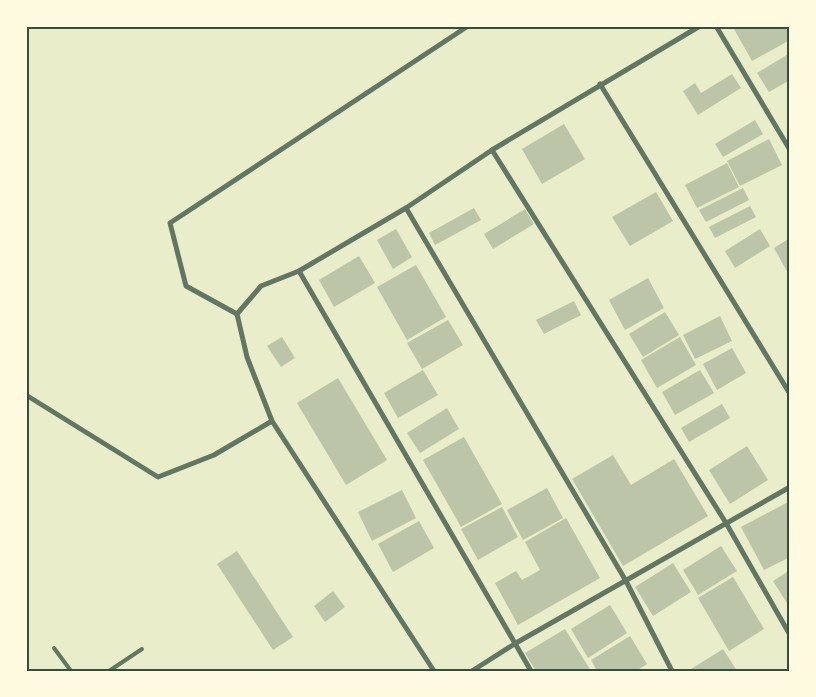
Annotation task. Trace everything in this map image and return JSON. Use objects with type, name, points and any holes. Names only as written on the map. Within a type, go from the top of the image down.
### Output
[{"type":"street","points":[[434,671],[272,421],[247,357],[237,314],[186,286],[170,223],[468,26]]},
{"type":"street","points":[[237,314],[261,286],[299,271],[406,208],[492,150],[700,26]]},
{"type":"street","points":[[716,26],[790,150]]},
{"type":"street","points":[[600,84],[790,394]]},
{"type":"street","points":[[492,150],[726,523],[790,635]]},
{"type":"street","points":[[406,208],[626,581],[672,671]]},
{"type":"street","points":[[299,271],[531,671]]},
{"type":"street","points":[[26,395],[158,477],[214,455],[272,421]]},
{"type":"street","points":[[472,671],[516,643],[790,487]]},
{"type":"lane","points":[[54,648],[71,671]]},
{"type":"lane","points":[[109,671],[142,649]]},
{"type":"building","points":[[740,26],[790,26],[790,40],[752,61],[734,29]]},
{"type":"building","points":[[790,53],[790,80],[769,92],[757,73]]},
{"type":"building","points":[[732,74],[741,88],[698,115],[683,91],[695,83],[701,93]]},
{"type":"building","points":[[755,120],[763,134],[723,157],[715,144]]},
{"type":"building","points":[[564,124],[585,159],[542,184],[522,149]]},
{"type":"building","points":[[769,139],[782,165],[740,186],[727,161]]},
{"type":"building","points":[[727,163],[739,187],[697,208],[685,185]]},
{"type":"building","points":[[743,188],[749,200],[706,222],[699,210]]},
{"type":"building","points":[[656,192],[673,221],[630,246],[612,217]]},
{"type":"building","points":[[750,206],[756,217],[715,238],[709,227]]},
{"type":"building","points":[[474,208],[481,220],[435,245],[429,233]]},
{"type":"building","points":[[525,209],[534,224],[493,249],[484,234]]},
{"type":"building","points":[[396,229],[412,257],[393,269],[377,240]]},
{"type":"building","points":[[760,229],[770,246],[735,268],[725,251]]},
{"type":"building","points":[[790,238],[790,277],[774,248]]},
{"type":"building","points":[[359,256],[375,283],[334,307],[319,280]]},
{"type":"building","points":[[416,265],[446,317],[407,340],[377,287]]},
{"type":"building","points":[[648,278],[664,308],[625,330],[609,300]]},
{"type":"building","points":[[574,301],[581,315],[544,334],[536,320]]},
{"type":"building","points":[[665,312],[679,335],[643,357],[629,334]]},
{"type":"building","points":[[720,316],[732,341],[695,359],[683,335]]},
{"type":"building","points":[[448,320],[463,345],[422,369],[407,343]]},
{"type":"building","points":[[282,337],[295,358],[281,367],[267,346]]},
{"type":"building","points":[[680,337],[696,365],[657,388],[641,360]]},
{"type":"building","points":[[732,348],[746,373],[717,390],[703,364]]},
{"type":"building","points":[[423,370],[438,395],[398,418],[384,393]]},
{"type":"building","points":[[700,370],[714,393],[675,415],[662,392]]},
{"type":"building","points":[[338,378],[387,460],[346,485],[297,403]]},
{"type":"building","points":[[722,404],[730,418],[689,442],[681,428]]},
{"type":"building","points":[[447,408],[459,429],[420,453],[407,433]]},
{"type":"building","points":[[464,437],[502,504],[461,527],[423,460]]},
{"type":"building","points":[[747,446],[768,480],[730,504],[709,470]]},
{"type":"building","points":[[613,455],[631,485],[674,459],[708,516],[623,566],[572,479]]},
{"type":"building","points":[[547,488],[563,518],[523,540],[507,510]]},
{"type":"building","points":[[402,490],[416,518],[372,541],[358,512]]},
{"type":"building","points":[[790,501],[790,557],[764,570],[741,527]]},
{"type":"building","points":[[502,507],[518,537],[478,560],[461,529]]},
{"type":"building","points":[[566,518],[600,578],[518,625],[495,583],[516,571],[522,580],[540,570],[525,542]]},
{"type":"building","points":[[419,521],[434,548],[393,572],[378,544]]},
{"type":"building","points":[[721,546],[737,571],[698,595],[683,570]]},
{"type":"building","points":[[237,551],[293,637],[273,650],[217,564]]},
{"type":"building","points":[[673,563],[691,592],[653,616],[635,587]]},
{"type":"building","points":[[790,570],[790,608],[773,581]]},
{"type":"building","points":[[733,577],[764,629],[729,651],[698,598]]},
{"type":"building","points":[[333,591],[345,607],[325,622],[314,606]]},
{"type":"building","points":[[610,605],[627,633],[588,658],[571,629]]},
{"type":"building","points":[[565,629],[591,671],[536,671],[525,653]]},
{"type":"building","points":[[630,636],[647,664],[636,671],[597,671],[591,660]]},
{"type":"building","points":[[723,649],[737,671],[688,671]]}]
